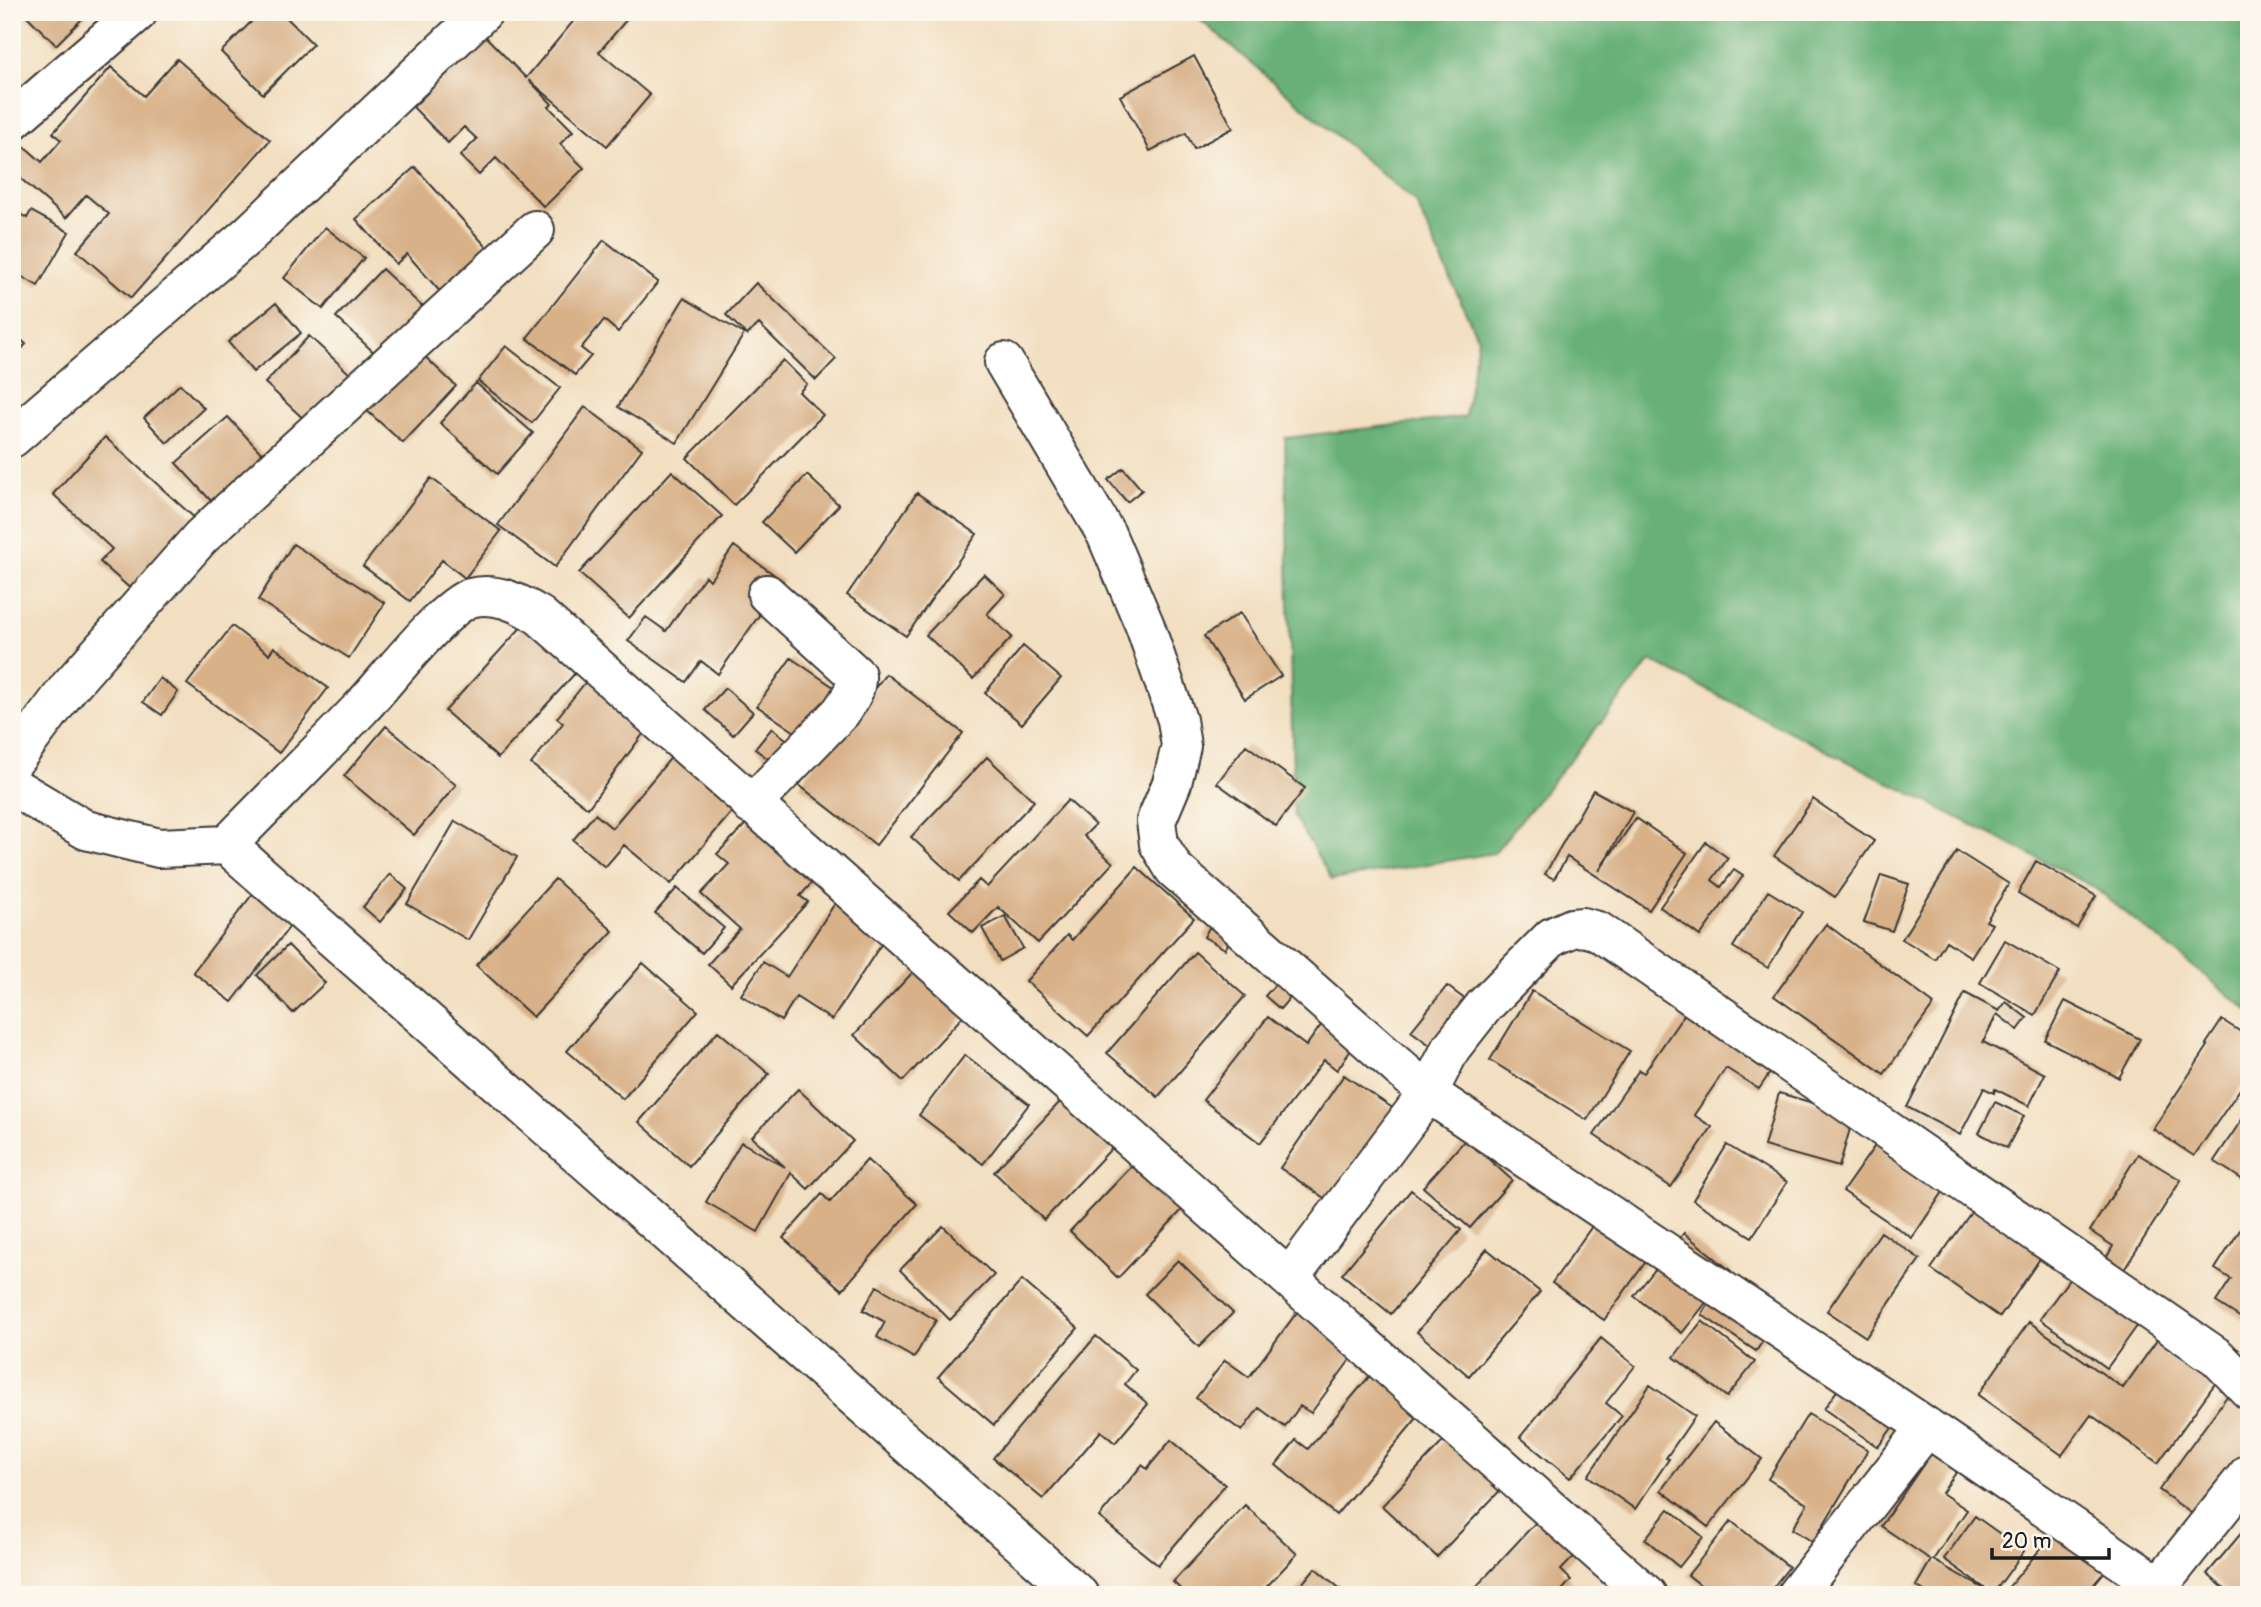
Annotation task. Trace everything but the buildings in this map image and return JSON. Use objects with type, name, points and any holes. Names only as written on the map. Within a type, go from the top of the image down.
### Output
[{"type":"street","points":[[12,121],[138,12]]},
{"type":"street","points":[[12,438],[247,236],[483,12]]},
{"type":"street","points":[[12,763],[69,687],[201,537],[535,230]]},
{"type":"street","points":[[1004,362],[1106,534],[1145,626],[1177,720],[1181,746],[1172,783],[1156,821],[1159,844],[1174,869],[1428,1093],[1927,1427],[2163,1590],[2249,1473]]},
{"type":"street","points":[[751,805],[841,712],[857,683],[856,675],[767,594]]},
{"type":"street","points":[[12,786],[86,830],[159,848],[227,845],[362,707],[449,610],[470,598],[492,597],[516,601],[540,616],[1647,1595]]},
{"type":"street","points":[[227,845],[1079,1595]]},
{"type":"street","points":[[1290,1277],[1428,1093],[1451,1048],[1484,1006],[1552,937],[1573,928],[1583,927],[1598,931],[2217,1357],[2249,1391]]},
{"type":"street","points":[[1796,1595],[1927,1427]]},
{"type":"green space","points":[[1191,12],[2249,12],[2249,1011],[2092,886],[1651,661],[1494,853],[1332,880],[1294,816],[1285,438],[1465,417],[1478,339],[1416,203]]}]
